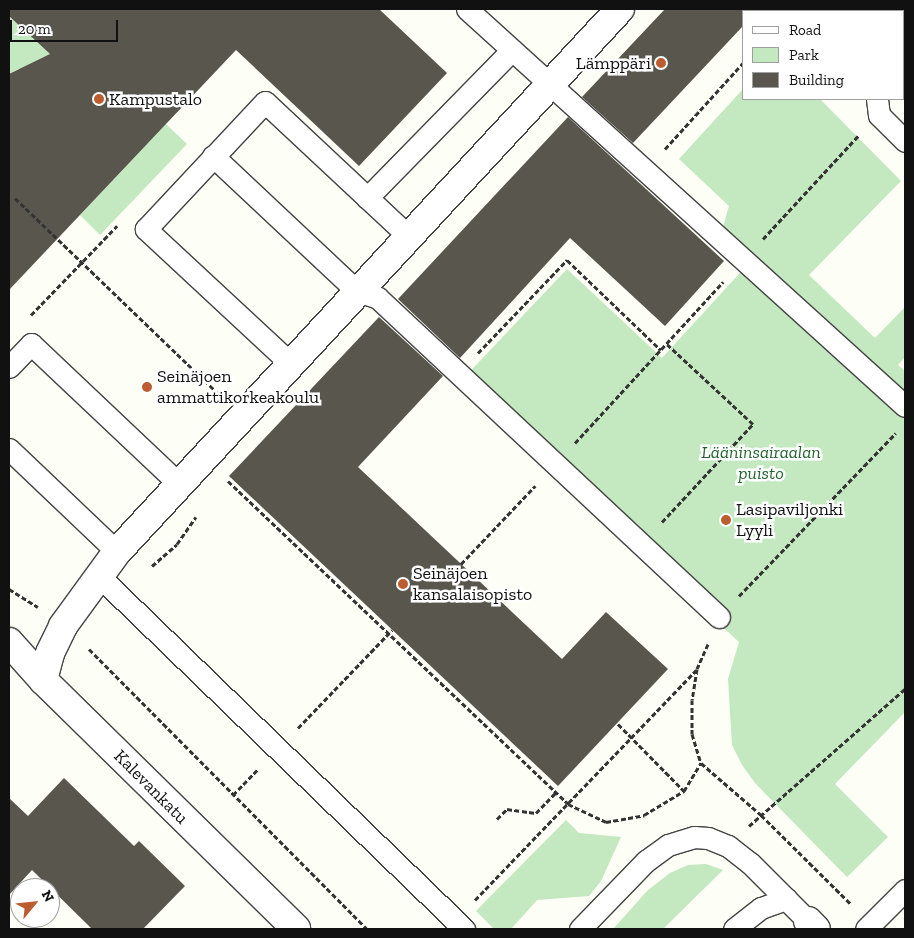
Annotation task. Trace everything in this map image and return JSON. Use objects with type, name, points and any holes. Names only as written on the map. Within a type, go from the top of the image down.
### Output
[{"type":"street","points":[[43,680],[50,653],[63,626],[117,552],[620,9]]},
{"type":"street","name":"Kalevankatu","points":[[9,642],[43,680],[296,929]]},
{"type":"lane","points":[[467,9],[647,170],[905,406]]},
{"type":"lane","points":[[367,198],[512,50]]},
{"type":"lane","points":[[290,364],[146,229],[213,156],[265,102],[408,236]]},
{"type":"lane","points":[[878,107],[905,141]]},
{"type":"lane","points":[[213,156],[357,291],[378,298],[719,617]]},
{"type":"lane","points":[[9,367],[31,344],[179,484]]},
{"type":"lane","points":[[9,449],[117,552]]},
{"type":"lane","points":[[99,576],[460,925]]},
{"type":"lane","points":[[580,929],[646,861],[668,845],[694,837],[708,838],[728,846],[750,863],[812,925]]},
{"type":"lane","points":[[869,927],[905,890]]},
{"type":"lane","points":[[741,927],[761,908],[786,899]]},
{"type":"path","points":[[647,170],[742,64]]},
{"type":"path","points":[[461,564],[667,344],[878,107]]},
{"type":"path","points":[[16,198],[242,416]]},
{"type":"path","points":[[458,373],[567,260],[661,350]]},
{"type":"path","points":[[642,544],[753,424],[667,344]]},
{"type":"path","points":[[869,927],[761,815],[701,763],[692,734],[692,700],[697,670],[719,617],[898,431]]},
{"type":"path","points":[[224,478],[568,804],[606,822],[644,815],[684,791],[701,763]]},
{"type":"path","points":[[9,589],[45,611],[89,649],[367,929]]},
{"type":"path","points":[[233,795],[392,630]]},
{"type":"path","points":[[460,925],[568,804],[697,670]]},
{"type":"path","points":[[761,815],[905,689]]},
{"type":"path","points":[[618,724],[684,791]]},
{"type":"path","points":[[497,819],[507,809],[536,814],[555,793]]},
{"type":"green space","points":[[9,16],[52,56],[40,70],[18,69],[9,74]]},
{"type":"green space","name":"Lääninsairaalan puisto","points":[[742,90],[742,100],[821,100],[901,181],[809,275],[875,338],[905,307],[905,357],[898,365],[905,371],[905,712],[835,784],[888,837],[847,877],[755,783],[742,765],[732,745],[728,679],[739,642],[460,382],[567,269],[662,358],[748,264],[720,237],[729,206],[679,159]]},
{"type":"green space","points":[[166,124],[187,144],[100,235],[80,215]]},
{"type":"green space","points":[[566,820],[579,833],[621,837],[601,881],[589,896],[537,900],[511,929],[494,929],[476,911]]},
{"type":"green space","points":[[706,864],[723,870],[663,929],[613,929],[648,890],[670,873],[688,865]]},
{"type":"building","name":"Kampustalo","points":[[9,9],[379,9],[447,73],[359,166],[236,50],[9,290],[9,74],[50,54],[9,16]]},
{"type":"building","name":"Lämppäri","points":[[665,9],[759,9],[742,10],[742,27],[633,143],[582,97]]},
{"type":"building","points":[[568,117],[724,261],[665,326],[570,238],[460,358],[398,299]]},
{"type":"building","points":[[379,317],[443,376],[358,467],[562,659],[606,612],[668,669],[558,786],[229,476]]},
{"type":"building","points":[[64,778],[134,846],[139,841],[185,886],[143,929],[92,929],[60,898],[60,878],[40,878],[32,870],[25,878],[10,878],[9,895],[9,798],[28,816]]},
{"type":"place","name":"Lämppäri","points":[[661,63]]},
{"type":"place","name":"Kampustalo","points":[[99,99]]},
{"type":"place","name":"Seinäjoen ammattikorkeakoulu","points":[[147,387]]},
{"type":"place","name":"Lasipaviljonki Lyyli","points":[[726,520]]},
{"type":"place","name":"Seinäjoen kansalaisopisto","points":[[403,584]]}]
